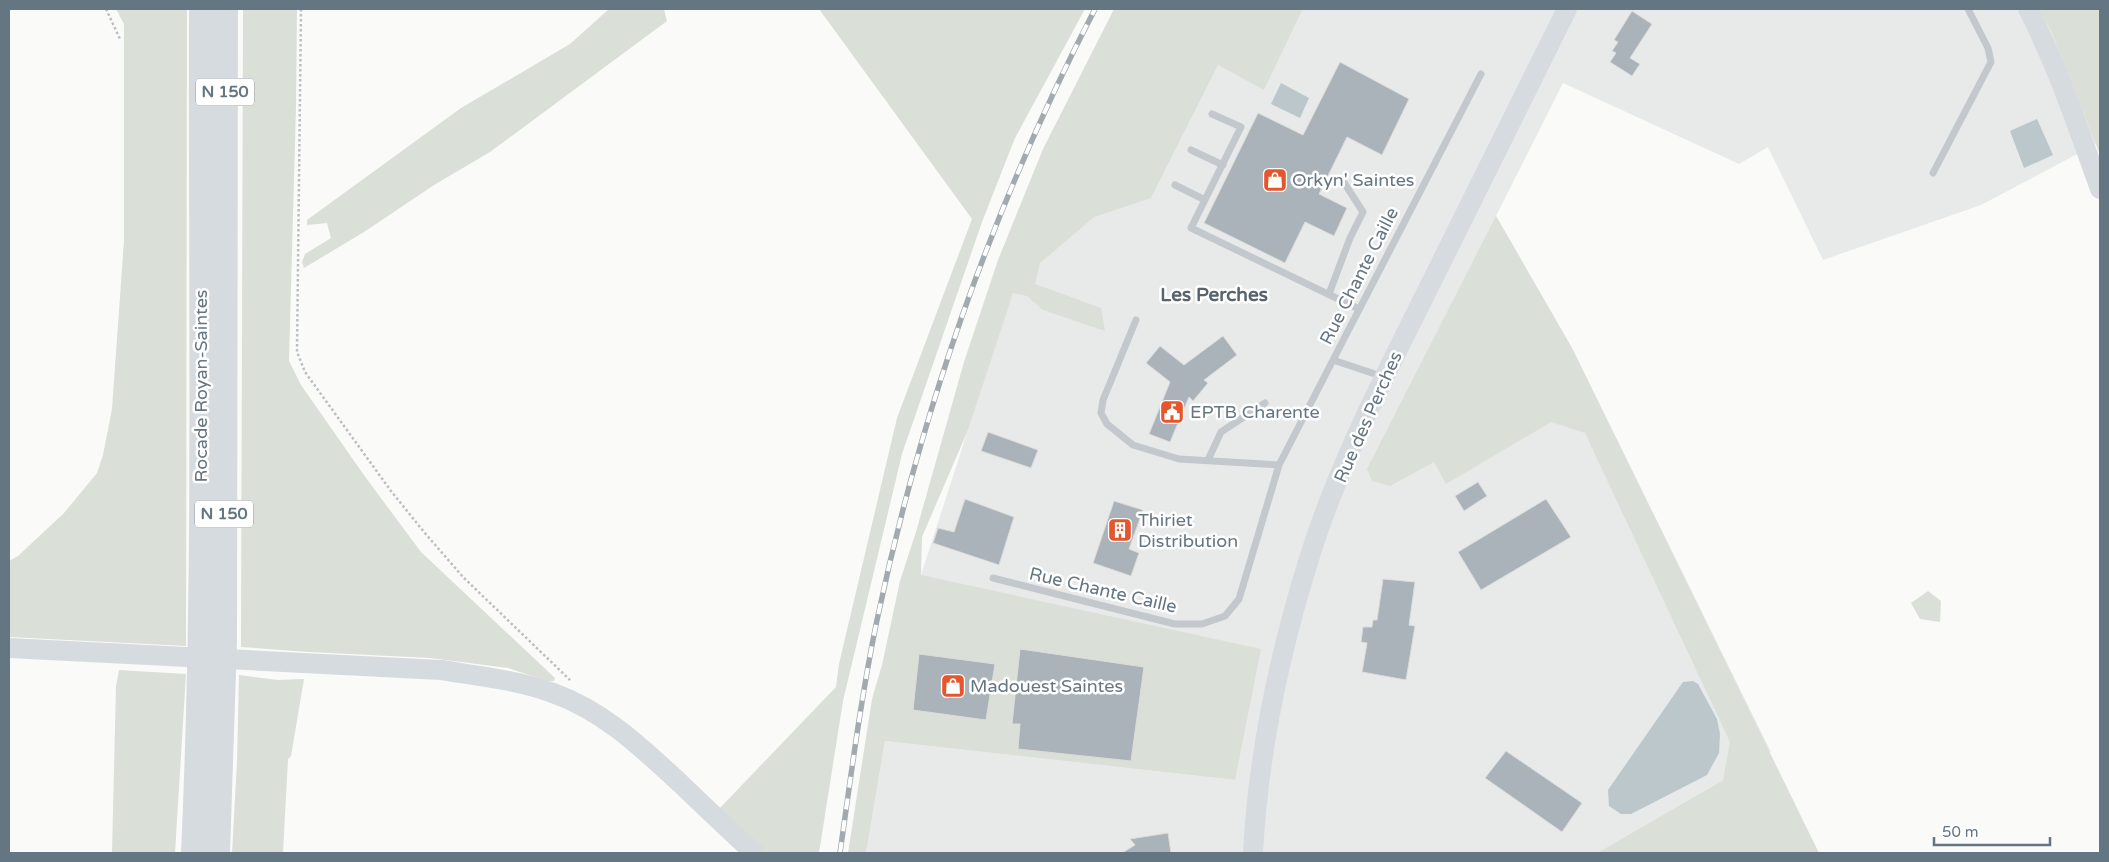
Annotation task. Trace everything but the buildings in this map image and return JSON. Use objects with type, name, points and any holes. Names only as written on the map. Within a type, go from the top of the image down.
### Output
[{"type":"highway","name":"Rocade Royan-Saintes","points":[[194,853],[200,728],[202,9]]},
{"type":"highway","name":"Rocade Royan-Saintes","points":[[217,853],[224,640],[225,9]]},
{"type":"street","name":"Rue des Perches","points":[[1253,853],[1264,760],[1285,644],[1312,552],[1337,484],[1384,377],[1567,9]]},
{"type":"street","points":[[2028,9],[2067,93],[2100,189]]},
{"type":"street","points":[[9,648],[441,670],[512,681],[554,693],[585,708],[611,724],[643,748],[754,853]]},
{"type":"lane","points":[[1933,173],[1991,62],[1988,48],[1968,9]]},
{"type":"lane","name":"Rue Chante Caille","points":[[993,578],[1175,624],[1202,624],[1225,616],[1240,599],[1279,465],[1482,74]]},
{"type":"lane","points":[[1212,114],[1242,127],[1191,228],[1359,309]]},
{"type":"lane","points":[[1191,150],[1222,165]]},
{"type":"lane","points":[[1329,294],[1350,238],[1363,212],[1343,181]]},
{"type":"lane","points":[[1175,185],[1205,200]]},
{"type":"lane","points":[[1136,320],[1103,400],[1101,413],[1107,424],[1133,445],[1179,459],[1279,465]]},
{"type":"lane","name":"Rue Chante Caille","points":[[1333,360],[1384,377]]},
{"type":"lane","points":[[1208,460],[1221,432],[1265,402]]},
{"type":"path","points":[[106,9],[120,39]]},
{"type":"path","points":[[301,9],[297,352],[299,361],[390,491],[463,577],[568,677],[585,708]]},
{"type":"shaded area","points":[[116,9],[187,9],[186,646],[9,637],[9,561],[18,556],[64,513],[97,473],[103,455],[112,409],[124,241],[124,24]]},
{"type":"shaded area","points":[[243,9],[297,9],[289,361],[301,385],[421,552],[555,678],[554,681],[547,681],[508,668],[430,658],[241,647]]},
{"type":"shaded area","points":[[609,9],[664,9],[667,21],[490,152],[434,185],[364,232],[304,268],[302,262],[305,254],[331,238],[327,223],[307,225],[307,220],[461,108],[570,44]]},
{"type":"shaded area","points":[[819,9],[1085,9],[1015,138],[982,222],[902,454],[843,701],[819,853],[764,853],[719,809],[836,687],[839,664],[897,418],[972,219]]},
{"type":"shaded area","points":[[1114,9],[1303,9],[1264,90],[1218,65],[1151,198],[1094,217],[1040,263],[1035,284],[1101,308],[1105,331],[1043,310],[1027,296],[1013,293],[968,430],[922,537],[921,575],[1261,649],[1235,780],[885,741],[866,853],[848,853],[872,699],[882,665],[900,581],[916,532],[964,362],[998,260],[1043,149]]},
{"type":"shaded area","points":[[1303,9],[2100,9],[2100,142],[1981,205],[1823,260],[1768,147],[1739,164],[1563,83],[1496,216],[1572,348],[1771,752],[1597,853],[866,853],[885,741],[1235,780],[921,575],[1011,297],[1070,160],[1151,198],[1218,64],[1264,90]]},
{"type":"shaded area","points":[[2039,9],[2100,9],[2100,155],[2052,33]]},
{"type":"shaded area","points":[[1281,83],[1309,98],[1300,118],[1271,104]]},
{"type":"shaded area","points":[[2037,119],[2053,155],[2024,168],[2010,131]]},
{"type":"shaded area","points":[[1496,216],[1572,348],[1819,853],[1597,853],[1723,780],[1730,742],[1585,433],[1551,422],[1446,484],[1434,462],[1390,486],[1372,481],[1367,469]]},
{"type":"shaded area","points":[[1928,591],[1941,601],[1940,622],[1920,619],[1911,603]]},
{"type":"shaded area","points":[[119,670],[186,674],[175,853],[112,853],[116,686]]},
{"type":"shaded area","points":[[239,675],[278,680],[304,679],[291,756],[288,759],[283,853],[232,853]]},
{"type":"shaded area","points":[[1693,681],[1698,684],[1717,719],[1720,734],[1719,753],[1707,775],[1631,814],[1621,814],[1609,806],[1608,790],[1683,682]]},
{"type":"railway","points":[[840,853],[861,707],[877,620],[895,541],[939,384],[965,307],[1025,156],[1095,9]]},
{"type":"place","name":"Orkyn' Saintes","points":[[1275,180]]},
{"type":"place","name":"EPTB Charente","points":[[1172,412]]},
{"type":"place","name":"Thiriet Distribution","points":[[1120,530]]},
{"type":"place","name":"Madouest Saintes","points":[[953,686]]},
{"type":"district","name":"Les Perches","points":[[1214,295]]}]
